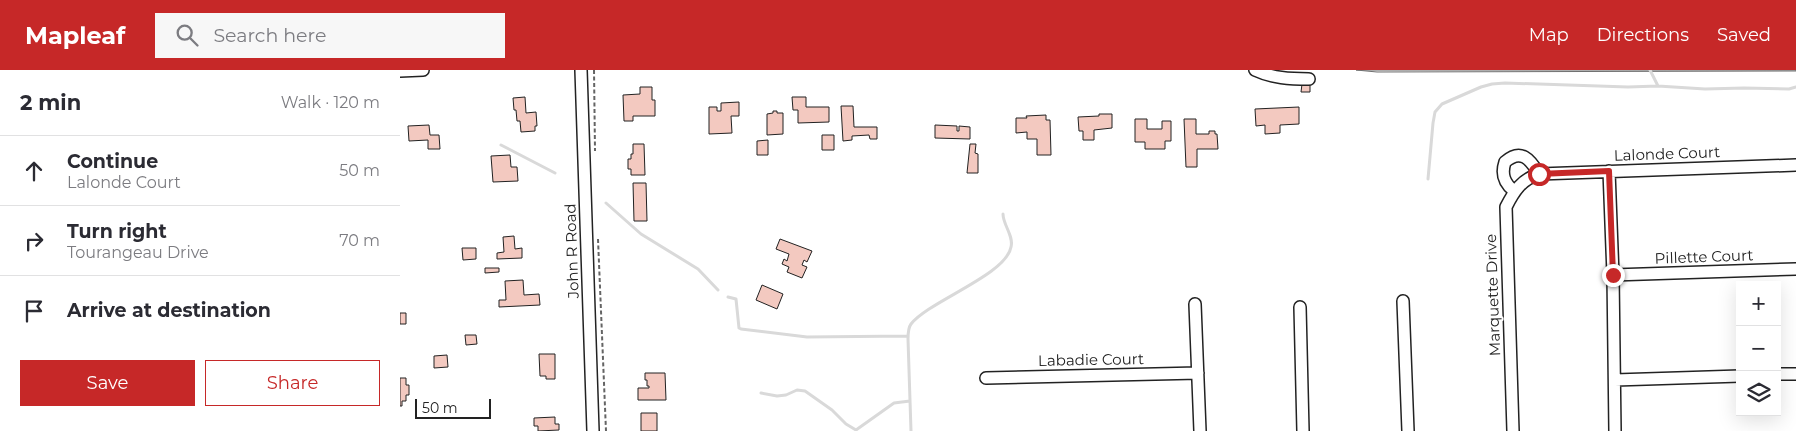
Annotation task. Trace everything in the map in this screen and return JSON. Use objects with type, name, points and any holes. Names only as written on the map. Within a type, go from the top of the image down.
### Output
[{"type":"street","points":[[400,71],[422,70]]},
{"type":"street","name":"John R Road","points":[[581,70],[593,431]]},
{"type":"street","points":[[1255,70],[1275,77],[1309,79]]},
{"type":"street","points":[[1521,155],[1529,160],[1539,174],[1529,177],[1514,191],[1507,185],[1503,175],[1505,162],[1513,156],[1521,155]]},
{"type":"street","name":"Lalonde Court","points":[[1539,174],[1796,165]]},
{"type":"street","points":[[1609,171],[1616,431]]},
{"type":"street","name":"Marquette Drive","points":[[1513,431],[1506,207],[1514,191]]},
{"type":"street","name":"Pillette Court","points":[[1613,275],[1796,269]]},
{"type":"street","points":[[1403,300],[1408,431]]},
{"type":"street","points":[[1195,304],[1200,431]]},
{"type":"street","points":[[1300,307],[1303,431]]},
{"type":"street","name":"Labadie Court","points":[[986,378],[1198,373]]},
{"type":"street","points":[[1781,374],[1796,374]]},
{"type":"street","points":[[1615,380],[1736,376]]},
{"type":"path","points":[[594,70],[596,159]]},
{"type":"path","points":[[598,236],[606,431]]},
{"type":"shaded area","points":[[1356,70],[1796,70],[1796,71],[1377,72]]},
{"type":"building","points":[[1302,84],[1310,85],[1310,92],[1301,92]]},
{"type":"building","points":[[640,87],[652,87],[652,100],[655,100],[655,116],[633,116],[633,121],[624,121],[623,95],[640,94]]},
{"type":"building","points":[[525,97],[526,113],[536,112],[537,126],[535,126],[535,131],[521,132],[520,121],[517,121],[513,98]]},
{"type":"building","points":[[792,97],[806,97],[806,107],[829,107],[829,122],[798,123],[798,110],[793,110]]},
{"type":"building","points":[[739,102],[739,116],[731,116],[732,133],[709,134],[709,107],[717,107],[717,111],[721,111],[721,103]]},
{"type":"building","points":[[841,106],[853,106],[854,127],[877,127],[877,139],[870,139],[869,135],[852,136],[852,140],[843,141]]},
{"type":"building","points":[[1299,107],[1299,124],[1280,125],[1280,133],[1265,134],[1265,125],[1256,126],[1255,109]]},
{"type":"building","points":[[773,111],[783,113],[783,134],[767,135],[767,114],[773,113]]},
{"type":"building","points":[[1099,114],[1112,114],[1112,128],[1094,130],[1094,140],[1083,140],[1083,131],[1079,131],[1078,117],[1099,116]]},
{"type":"building","points":[[1046,115],[1046,120],[1050,120],[1051,155],[1037,155],[1037,139],[1027,139],[1027,132],[1016,133],[1016,118]]},
{"type":"building","points":[[1135,119],[1147,119],[1147,129],[1162,129],[1162,121],[1171,121],[1171,141],[1165,141],[1165,149],[1145,149],[1145,142],[1135,142]]},
{"type":"building","points":[[1184,119],[1196,119],[1196,134],[1209,134],[1209,131],[1215,131],[1215,134],[1217,134],[1218,149],[1197,149],[1197,167],[1186,167]]},
{"type":"building","points":[[429,125],[430,135],[439,135],[440,149],[428,149],[428,140],[409,141],[408,126]]},
{"type":"building","points":[[935,125],[957,126],[957,131],[959,131],[959,126],[970,127],[970,139],[935,138]]},
{"type":"building","points":[[822,135],[834,135],[834,150],[822,150]]},
{"type":"building","points":[[768,140],[768,155],[757,155],[757,141]]},
{"type":"building","points":[[633,144],[644,144],[645,175],[631,175],[631,169],[628,169],[628,159],[631,159],[631,154],[633,154]]},
{"type":"building","points":[[970,144],[976,144],[975,153],[978,154],[978,173],[967,173]]},
{"type":"building","points":[[510,155],[511,167],[517,167],[518,181],[493,182],[491,156]]},
{"type":"building","points":[[633,183],[646,183],[647,221],[634,221]]},
{"type":"building","points":[[514,236],[515,249],[522,248],[522,258],[497,259],[497,253],[504,252],[503,237]]},
{"type":"building","points":[[780,239],[812,251],[807,262],[804,260],[802,265],[807,267],[802,278],[787,272],[789,267],[782,264],[784,259],[787,261],[789,254],[776,249]]},
{"type":"building","points":[[462,248],[476,248],[476,259],[463,260]]},
{"type":"building","points":[[485,268],[499,268],[499,272],[485,273]]},
{"type":"building","points":[[523,280],[524,295],[539,294],[540,305],[499,307],[499,300],[506,300],[505,281]]},
{"type":"building","points":[[762,285],[783,294],[777,309],[756,300]]},
{"type":"building","points":[[400,313],[406,313],[406,324],[400,324]]},
{"type":"building","points":[[465,335],[476,335],[477,344],[466,345]]},
{"type":"building","points":[[539,354],[555,354],[555,379],[546,379],[546,376],[540,376]]},
{"type":"building","points":[[447,355],[448,367],[434,368],[434,356]]},
{"type":"building","points":[[645,373],[665,373],[666,400],[638,400],[638,388],[649,388],[647,380],[645,380]]},
{"type":"building","points":[[400,378],[406,378],[406,385],[409,385],[409,395],[406,395],[406,401],[402,401],[402,406],[400,406]]},
{"type":"building","points":[[641,413],[657,413],[657,431],[641,431]]},
{"type":"building","points":[[555,417],[555,424],[559,424],[559,430],[538,431],[538,426],[534,426],[534,418]]},
{"type":"waterway","points":[[1650,70],[1658,86]]},
{"type":"waterway","points":[[1428,179],[1435,112],[1442,104],[1492,84],[1658,86],[1705,89],[1789,89],[1796,87]]},
{"type":"waterway","points":[[501,145],[555,173]]},
{"type":"waterway","points":[[606,203],[641,234],[698,269],[718,290]]},
{"type":"waterway","points":[[911,431],[909,327],[920,315],[982,278],[996,268],[1006,257],[1012,243],[1003,214]]},
{"type":"waterway","points":[[728,297],[736,299],[739,328],[741,329],[807,337],[908,336]]},
{"type":"waterway","points":[[761,393],[777,396],[786,395],[797,390],[805,391],[856,430],[894,403],[910,401]]},
{"type":"route","points":[[1539,174],[1609,171],[1613,275]]}]
